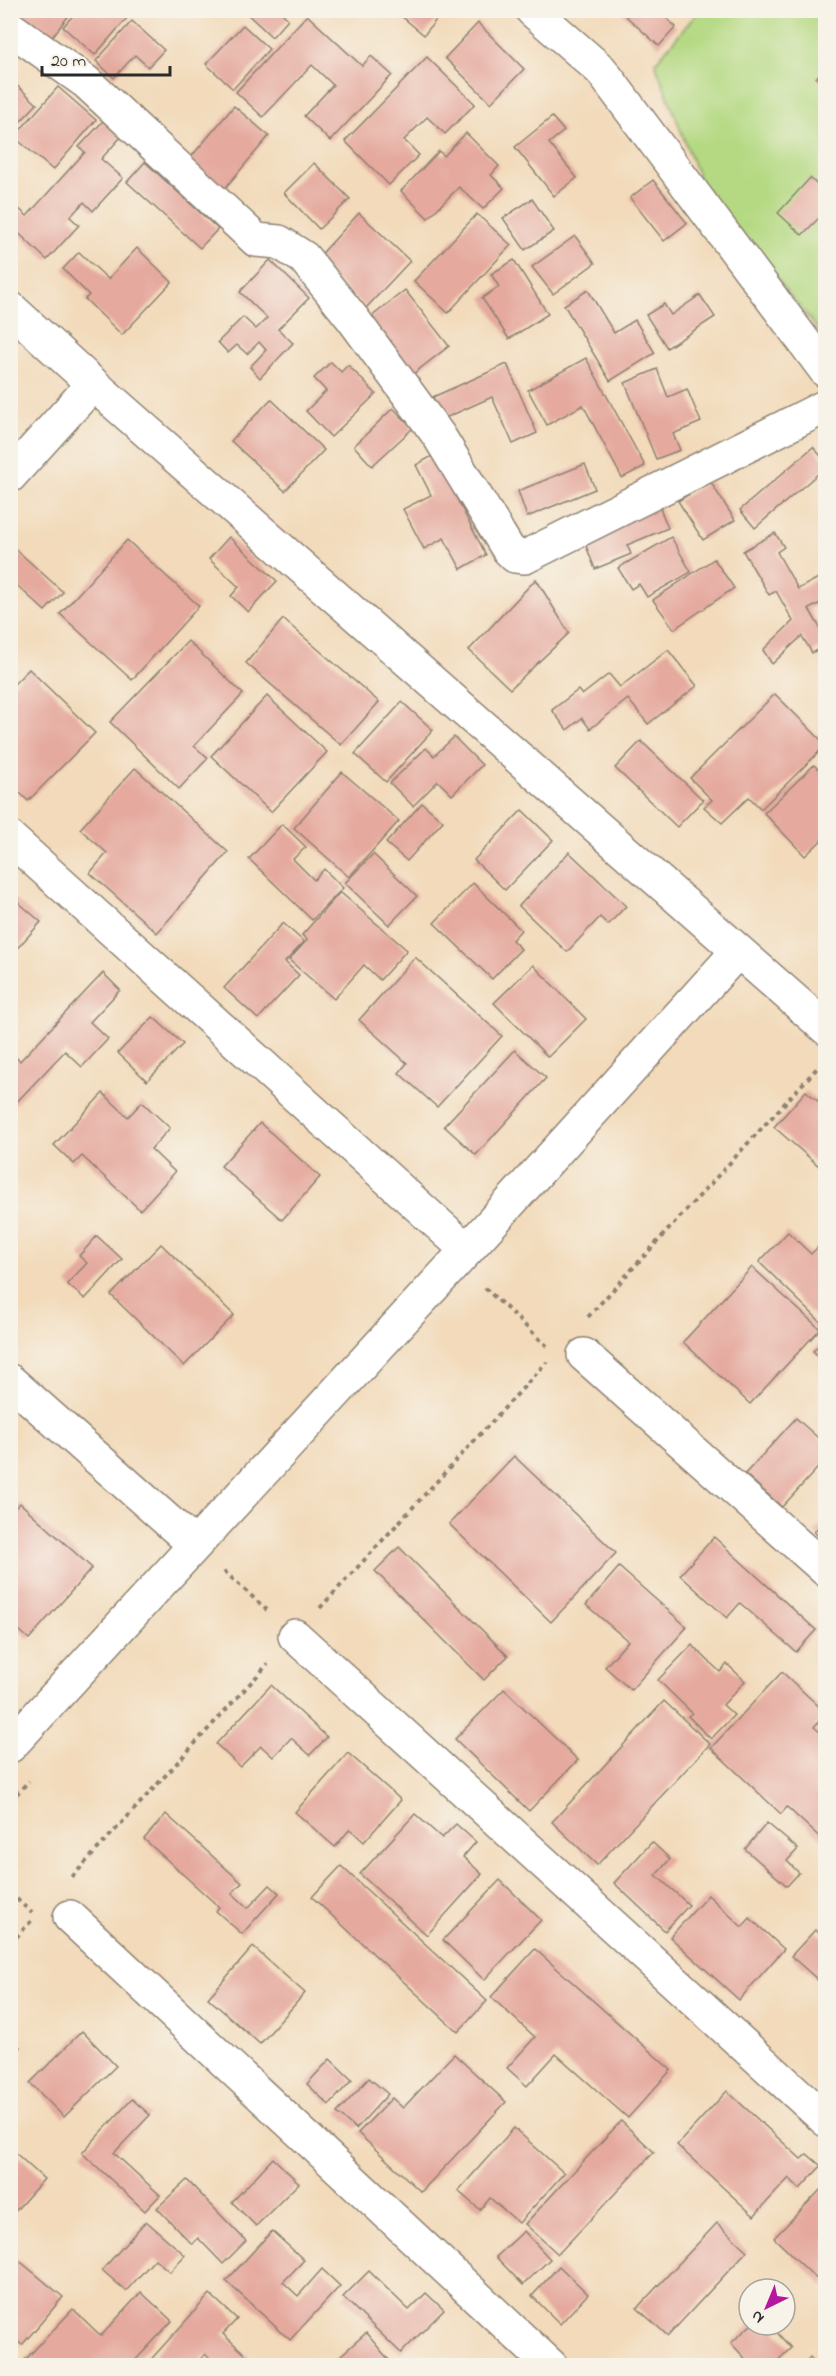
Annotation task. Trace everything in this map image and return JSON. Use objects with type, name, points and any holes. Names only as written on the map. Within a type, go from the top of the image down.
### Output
[{"type":"street","points":[[532,10],[601,70],[825,371]]},
{"type":"street","points":[[10,28],[86,82],[256,240],[279,242],[304,258],[353,319],[439,436],[508,549],[515,556],[525,557],[825,406]]},
{"type":"street","points":[[10,308],[93,384],[825,1028]]},
{"type":"street","points":[[10,476],[93,384]]},
{"type":"street","points":[[10,838],[467,1251]]},
{"type":"street","points":[[10,1746],[194,1544],[467,1251],[738,951]]},
{"type":"street","points":[[584,1355],[825,1570]]},
{"type":"street","points":[[10,1381],[194,1544]]},
{"type":"street","points":[[294,1636],[825,2120]]},
{"type":"street","points":[[70,1917],[551,2366]]},
{"type":"path","points":[[587,1318],[819,1067],[810,1059]]},
{"type":"path","points":[[68,1881],[555,1353],[480,1283]]},
{"type":"path","points":[[221,1568],[294,1636]]},
{"type":"path","points":[[10,1801],[34,1775]]},
{"type":"path","points":[[10,1893],[36,1917],[10,1944]]},
{"type":"green space","points":[[699,11],[825,11],[825,338],[702,186],[655,63]]},
{"type":"building","points":[[10,10],[73,10],[46,45],[10,17]]},
{"type":"building","points":[[78,10],[134,10],[95,55],[63,27]]},
{"type":"building","points":[[243,10],[279,10],[288,19],[272,37]]},
{"type":"building","points":[[394,10],[444,10],[424,35]]},
{"type":"building","points":[[619,10],[658,10],[676,27],[659,46]]},
{"type":"building","points":[[307,15],[362,66],[371,56],[392,75],[330,141],[304,116],[333,85],[312,65],[263,117],[236,92]]},
{"type":"building","points":[[132,21],[164,50],[148,67],[135,55],[114,78],[96,61]]},
{"type":"building","points":[[478,23],[524,69],[491,103],[445,58]]},
{"type":"building","points":[[243,25],[269,49],[233,89],[206,64]]},
{"type":"building","points":[[427,57],[475,104],[445,134],[427,117],[404,140],[419,155],[389,185],[345,141]]},
{"type":"building","points":[[826,67],[826,87],[816,78]]},
{"type":"building","points":[[10,79],[37,104],[20,122],[13,115],[10,118]]},
{"type":"building","points":[[58,87],[96,120],[53,170],[14,137]]},
{"type":"building","points":[[234,106],[269,136],[221,193],[186,163]]},
{"type":"building","points":[[552,117],[564,131],[549,143],[577,178],[554,196],[515,147]]},
{"type":"building","points":[[103,121],[121,137],[101,159],[123,178],[93,211],[84,202],[70,217],[79,225],[47,260],[10,225],[10,213],[17,207],[27,216],[85,152],[79,147]]},
{"type":"building","points":[[466,133],[499,166],[491,175],[504,188],[483,209],[459,187],[428,218],[401,191],[439,151],[444,156]]},
{"type":"building","points":[[145,162],[218,229],[200,248],[127,182]]},
{"type":"building","points":[[314,163],[350,199],[319,229],[284,193]]},
{"type":"building","points":[[810,178],[826,193],[826,211],[802,235],[778,213]]},
{"type":"building","points":[[653,180],[687,223],[664,241],[630,198]]},
{"type":"building","points":[[532,199],[554,231],[525,250],[503,218]]},
{"type":"building","points":[[359,213],[410,261],[366,308],[315,261]]},
{"type":"building","points":[[477,214],[511,245],[448,313],[414,281]]},
{"type":"building","points":[[575,236],[595,263],[553,294],[532,267]]},
{"type":"building","points":[[137,248],[172,282],[122,335],[85,299],[89,295],[63,269],[79,252],[108,279]]},
{"type":"building","points":[[270,260],[309,298],[278,329],[293,343],[260,378],[250,367],[266,350],[259,342],[247,354],[237,345],[228,353],[218,342],[243,317],[256,329],[267,318],[240,292]]},
{"type":"building","points":[[514,260],[548,314],[509,339],[482,298],[499,287],[491,274]]},
{"type":"building","points":[[405,290],[449,346],[404,381],[361,325]]},
{"type":"building","points":[[588,290],[614,333],[635,320],[655,353],[610,381],[564,305]]},
{"type":"building","points":[[700,295],[715,317],[667,348],[646,315],[664,304],[671,315]]},
{"type":"building","points":[[586,358],[645,466],[622,478],[583,405],[547,425],[528,390]]},
{"type":"building","points":[[331,362],[341,372],[348,365],[376,394],[331,437],[306,411],[326,391],[314,378]]},
{"type":"building","points":[[507,364],[537,433],[513,444],[492,397],[443,419],[433,397]]},
{"type":"building","points":[[657,369],[668,397],[687,389],[701,422],[673,434],[680,450],[656,459],[625,383]]},
{"type":"building","points":[[271,399],[324,450],[285,491],[231,441]]},
{"type":"building","points":[[393,408],[413,428],[372,466],[354,446]]},
{"type":"building","points":[[813,447],[826,462],[826,467],[755,528],[740,510]]},
{"type":"building","points":[[434,455],[486,555],[461,569],[444,538],[424,549],[403,509],[431,495],[416,465]]},
{"type":"building","points":[[585,464],[595,489],[527,517],[518,491]]},
{"type":"building","points":[[710,481],[735,520],[703,540],[678,501]]},
{"type":"building","points":[[659,506],[668,528],[627,545],[631,554],[595,569],[583,538]]},
{"type":"building","points":[[775,533],[784,547],[777,552],[798,589],[824,575],[826,577],[826,600],[809,609],[826,638],[826,645],[812,653],[802,636],[772,664],[763,650],[793,621],[776,591],[769,595],[743,551]]},
{"type":"building","points":[[229,537],[277,581],[248,612],[231,596],[239,587],[209,559]]},
{"type":"building","points":[[671,537],[691,572],[647,597],[639,584],[631,589],[618,568]]},
{"type":"building","points":[[127,540],[199,606],[132,680],[60,614]]},
{"type":"building","points":[[10,544],[63,592],[45,611],[10,579]]},
{"type":"building","points":[[714,559],[734,588],[674,629],[653,600]]},
{"type":"building","points":[[536,579],[569,633],[510,689],[469,650]]},
{"type":"building","points":[[283,619],[379,702],[341,745],[246,663]]},
{"type":"building","points":[[188,641],[243,694],[194,746],[208,758],[179,789],[110,722]]},
{"type":"building","points":[[668,650],[697,686],[648,724],[628,699],[590,729],[582,718],[567,730],[552,710],[578,690],[582,695],[609,674],[620,687]]},
{"type":"building","points":[[29,669],[95,733],[28,801],[10,783],[10,688]]},
{"type":"building","points":[[775,694],[826,745],[761,809],[749,797],[722,823],[704,807],[712,800],[690,778]]},
{"type":"building","points":[[267,696],[327,752],[271,812],[211,756]]},
{"type":"building","points":[[402,702],[433,730],[386,782],[355,754]]},
{"type":"building","points":[[454,737],[482,765],[452,795],[438,781],[413,806],[390,783],[426,748],[434,756]]},
{"type":"building","points":[[641,741],[703,800],[677,827],[615,768]]},
{"type":"building","points":[[814,765],[826,777],[826,836],[805,856],[764,813]]},
{"type":"building","points":[[135,768],[228,852],[157,933],[90,873],[107,853],[80,829]]},
{"type":"building","points":[[342,772],[399,821],[349,877],[294,828]]},
{"type":"building","points":[[422,803],[443,821],[407,861],[386,843]]},
{"type":"building","points":[[522,810],[553,840],[505,890],[474,860]]},
{"type":"building","points":[[282,824],[306,847],[293,859],[314,880],[324,869],[343,888],[312,920],[249,859]]},
{"type":"building","points":[[569,852],[626,906],[608,925],[600,917],[567,952],[519,906]]},
{"type":"building","points":[[373,854],[417,896],[389,925],[345,883]]},
{"type":"building","points":[[473,883],[521,930],[512,940],[521,949],[492,979],[434,923]]},
{"type":"building","points":[[340,892],[407,950],[380,980],[364,965],[334,999],[289,960],[307,940],[302,935]]},
{"type":"building","points":[[10,895],[41,922],[13,953],[10,951]]},
{"type":"building","points":[[283,923],[304,942],[285,962],[299,975],[258,1019],[224,988]]},
{"type":"building","points":[[415,957],[502,1036],[437,1107],[399,1073],[407,1063],[359,1020]]},
{"type":"building","points":[[533,965],[586,1019],[548,1057],[494,1003]]},
{"type":"building","points":[[103,973],[120,990],[90,1022],[108,1039],[82,1067],[65,1051],[10,1109],[10,1052],[20,1061]]},
{"type":"building","points":[[153,1017],[183,1044],[147,1081],[118,1053]]},
{"type":"building","points":[[515,1050],[546,1078],[476,1155],[444,1126]]},
{"type":"building","points":[[806,1091],[826,1108],[826,1172],[774,1127]]},
{"type":"building","points":[[103,1093],[128,1117],[142,1102],[170,1128],[151,1149],[175,1172],[140,1210],[82,1156],[74,1164],[54,1145]]},
{"type":"building","points":[[260,1123],[320,1177],[282,1220],[221,1166]]},
{"type":"building","points":[[788,1232],[811,1254],[826,1239],[826,1327],[759,1262]]},
{"type":"building","points":[[97,1236],[122,1259],[85,1299],[67,1284],[87,1263],[79,1256]]},
{"type":"building","points":[[161,1244],[234,1315],[184,1366],[111,1295]]},
{"type":"building","points":[[752,1267],[820,1329],[750,1404],[683,1342]]},
{"type":"building","points":[[826,1338],[826,1363],[813,1351]]},
{"type":"building","points":[[796,1418],[826,1445],[826,1459],[782,1507],[745,1474]]},
{"type":"building","points":[[514,1456],[616,1553],[551,1622],[449,1524]]},
{"type":"building","points":[[20,1503],[92,1568],[29,1639],[10,1622],[10,1513]]},
{"type":"building","points":[[826,1519],[826,1543],[814,1532]]},
{"type":"building","points":[[714,1537],[816,1630],[796,1652],[740,1603],[727,1618],[680,1575]]},
{"type":"building","points":[[399,1547],[508,1656],[484,1680],[375,1571]]},
{"type":"building","points":[[619,1567],[687,1627],[631,1690],[605,1667],[628,1641],[586,1605]]},
{"type":"building","points":[[692,1645],[720,1672],[727,1664],[745,1681],[723,1705],[734,1715],[711,1739],[688,1716],[692,1713],[658,1680]]},
{"type":"building","points":[[782,1672],[826,1713],[814,1727],[826,1737],[826,1843],[787,1807],[781,1814],[711,1748]]},
{"type":"building","points":[[271,1685],[327,1737],[310,1755],[291,1738],[273,1757],[261,1746],[240,1767],[216,1744]]},
{"type":"building","points":[[504,1689],[578,1760],[529,1811],[455,1739]]},
{"type":"building","points":[[664,1701],[710,1744],[597,1865],[552,1822]]},
{"type":"building","points":[[348,1753],[401,1800],[364,1842],[350,1829],[335,1847],[295,1812]]},
{"type":"building","points":[[166,1814],[242,1883],[232,1893],[248,1908],[270,1885],[279,1893],[242,1934],[216,1911],[219,1907],[144,1839]]},
{"type":"building","points":[[415,1814],[442,1838],[456,1824],[476,1842],[463,1857],[482,1874],[427,1935],[360,1874]]},
{"type":"building","points":[[767,1823],[798,1849],[787,1861],[799,1873],[787,1886],[745,1849]]},
{"type":"building","points":[[652,1842],[670,1859],[656,1875],[689,1905],[665,1931],[614,1883]]},
{"type":"building","points":[[341,1866],[487,2001],[458,2032],[312,1897]]},
{"type":"building","points":[[500,1880],[541,1920],[484,1980],[443,1940]]},
{"type":"building","points":[[708,1895],[742,1927],[750,1918],[784,1949],[739,2000],[670,1937]]},
{"type":"building","points":[[815,1930],[826,1939],[826,1987],[791,1956]]},
{"type":"building","points":[[253,1947],[305,1993],[260,2044],[208,1998]]},
{"type":"building","points":[[535,1949],[671,2070],[628,2118],[556,2054],[527,2086],[507,2068],[535,2037],[491,1997]]},
{"type":"building","points":[[82,2031],[116,2066],[64,2117],[30,2083]]},
{"type":"building","points":[[10,2037],[20,2047],[10,2056]]},
{"type":"building","points":[[454,2054],[506,2102],[421,2192],[358,2133],[392,2098],[403,2108]]},
{"type":"building","points":[[330,2059],[352,2080],[329,2105],[307,2084]]},
{"type":"building","points":[[369,2078],[388,2094],[356,2129],[337,2113]]},
{"type":"building","points":[[727,2091],[801,2159],[807,2154],[821,2166],[800,2189],[789,2178],[754,2216],[677,2145]]},
{"type":"building","points":[[132,2099],[150,2115],[114,2153],[160,2195],[145,2211],[82,2153]]},
{"type":"building","points":[[621,2121],[654,2152],[558,2254],[525,2224]]},
{"type":"building","points":[[514,2128],[564,2173],[519,2223],[490,2198],[480,2210],[458,2191]]},
{"type":"building","points":[[10,2148],[44,2179],[10,2217]]},
{"type":"building","points":[[273,2158],[299,2183],[256,2226],[232,2202]]},
{"type":"building","points":[[187,2180],[246,2241],[223,2264],[198,2238],[192,2244],[157,2208]]},
{"type":"building","points":[[826,2184],[826,2288],[774,2238]]},
{"type":"building","points":[[146,2221],[185,2255],[170,2272],[155,2259],[126,2291],[102,2270]]},
{"type":"building","points":[[717,2223],[747,2251],[668,2336],[637,2308]]},
{"type":"building","points":[[272,2231],[304,2260],[283,2282],[298,2296],[322,2269],[340,2286],[290,2340],[226,2281]]},
{"type":"building","points":[[524,2231],[550,2259],[523,2285],[496,2257]]},
{"type":"building","points":[[10,2253],[63,2297],[22,2345],[10,2335]]},
{"type":"building","points":[[559,2266],[588,2294],[560,2324],[532,2296]]},
{"type":"building","points":[[369,2271],[409,2310],[426,2293],[444,2310],[401,2353],[343,2297]]},
{"type":"building","points":[[141,2292],[172,2321],[130,2366],[29,2366],[24,2361],[73,2309],[101,2336]]},
{"type":"building","points":[[210,2294],[237,2319],[223,2334],[258,2366],[217,2366],[205,2354],[194,2366],[145,2366]]},
{"type":"building","points":[[366,2333],[394,2366],[333,2366],[331,2364]]},
{"type":"building","points":[[738,2337],[781,2337],[791,2348],[772,2366],[752,2366],[731,2343]]},
{"type":"building","points":[[810,2357],[818,2366],[801,2366]]}]
